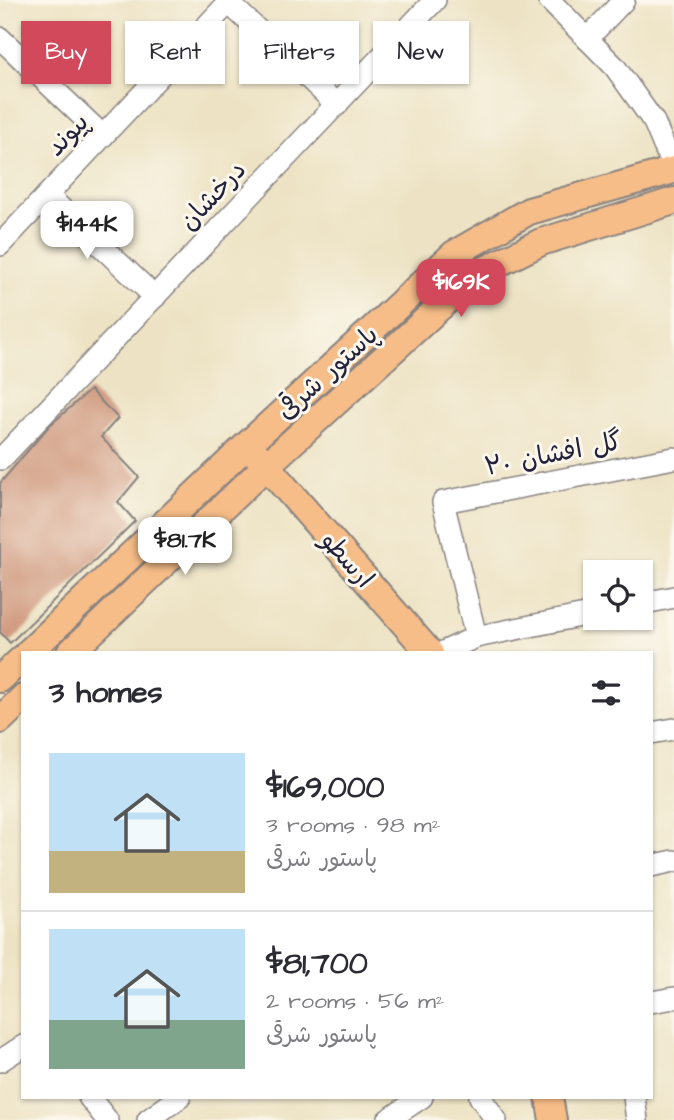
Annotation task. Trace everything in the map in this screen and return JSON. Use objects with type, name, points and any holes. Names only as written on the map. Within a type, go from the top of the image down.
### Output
[{"type":"main road","name":"پاستور شرقی","points":[[30,651],[454,254],[528,211],[674,170]]},
{"type":"main road","name":"پاستور شرقی","points":[[72,651],[266,466],[475,275],[541,242],[674,201]]},
{"type":"main road","name":"ارسطو","points":[[247,445],[428,651]]},
{"type":"main road","points":[[0,679],[21,660]]},
{"type":"main road","points":[[0,720],[21,700]]},
{"type":"main road","points":[[549,1099],[553,1120]]},
{"type":"street","name":"درخشان","points":[[1,460],[435,0]]},
{"type":"street","points":[[549,0],[615,67],[654,122],[674,170]]},
{"type":"street","points":[[587,38],[624,0]]},
{"type":"street","points":[[230,1],[337,104]]},
{"type":"street","name":"پیوند","points":[[0,245],[230,1]]},
{"type":"street","points":[[1,42],[103,136]]},
{"type":"street","points":[[47,195],[155,297]]},
{"type":"street","name":"گل افشان ۲۰","points":[[476,637],[443,502],[674,458]]},
{"type":"street","points":[[653,601],[674,597]]},
{"type":"street","points":[[445,651],[476,637],[583,615]]},
{"type":"street","points":[[653,733],[674,729]]},
{"type":"street","points":[[653,866],[674,861]]},
{"type":"street","points":[[653,1002],[674,998]]},
{"type":"street","points":[[0,1061],[21,1047]]},
{"type":"street","points":[[91,1099],[107,1120]]},
{"type":"street","points":[[148,1120],[177,1099]]},
{"type":"street","points":[[388,1120],[419,1099]]},
{"type":"street","points":[[481,1099],[496,1120]]},
{"type":"street","points":[[634,1099],[637,1120]]},
{"type":"building","points":[[90,390],[118,418],[101,437],[139,477],[118,502],[135,521],[10,643],[0,632],[0,483],[49,426]]}]
